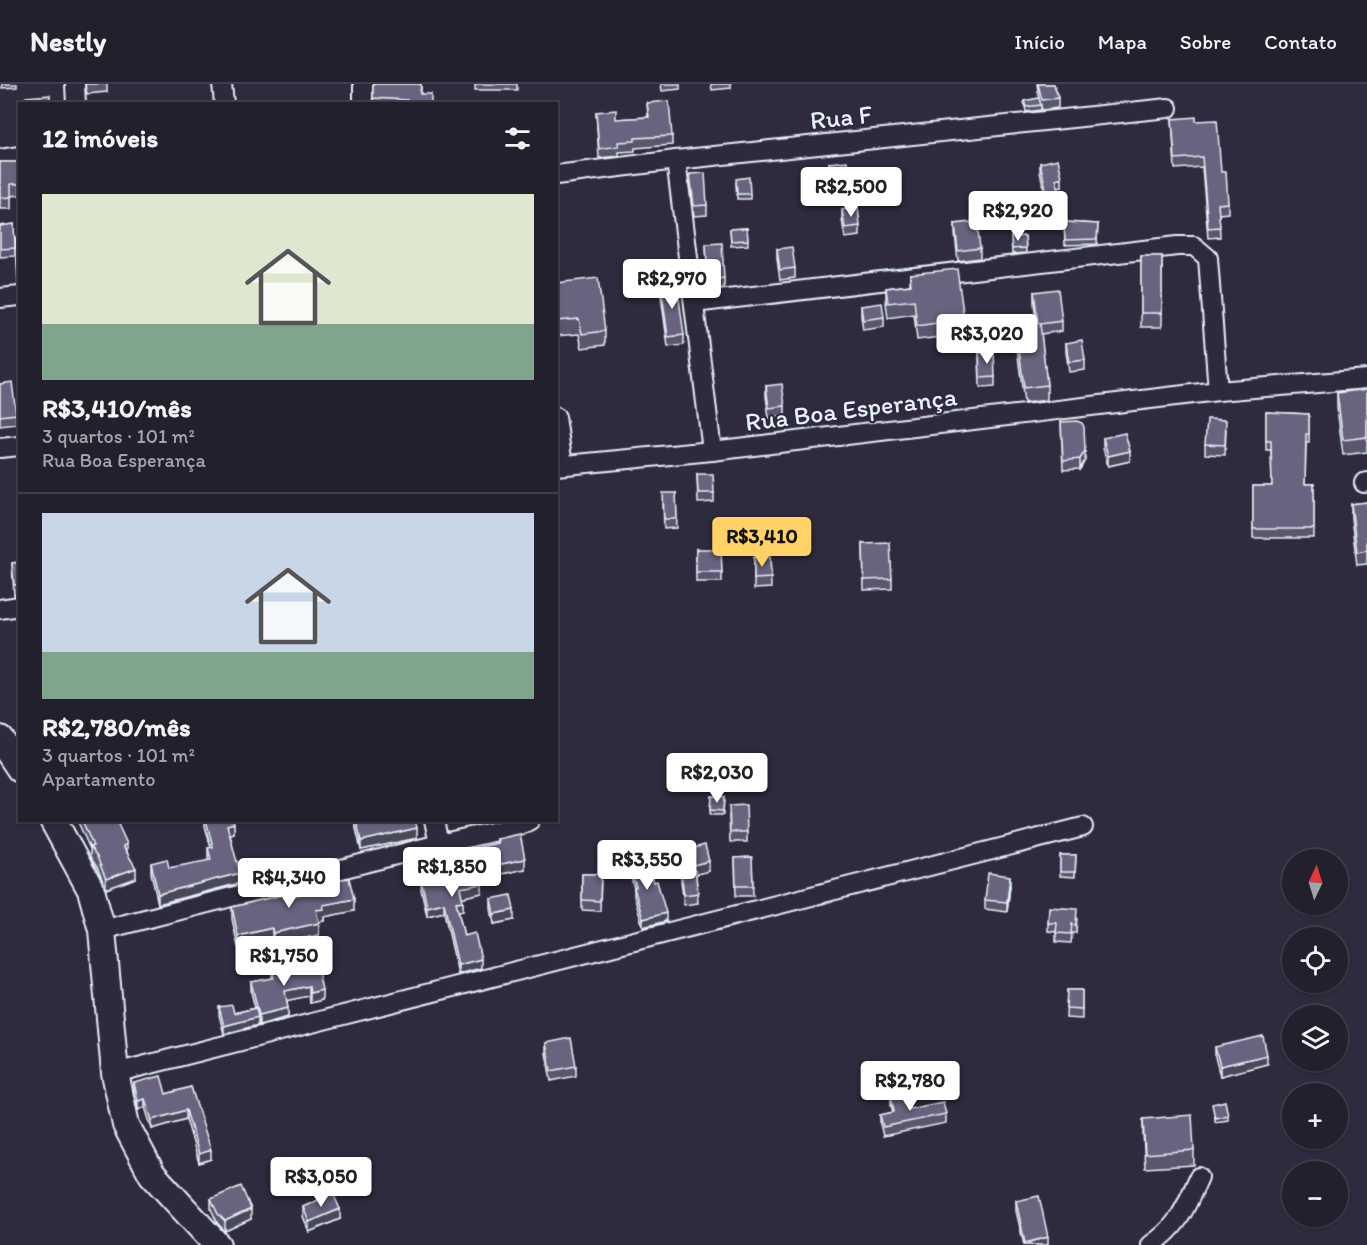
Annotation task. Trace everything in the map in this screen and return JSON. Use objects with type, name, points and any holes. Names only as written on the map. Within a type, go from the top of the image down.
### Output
[{"type":"street","points":[[75,84],[76,102]]},
{"type":"street","points":[[222,84],[224,102]]},
{"type":"street","points":[[363,84],[363,102]]},
{"type":"street","name":"Rua F","points":[[558,176],[676,160],[1168,108]]},
{"type":"street","points":[[0,159],[18,156]]},
{"type":"street","points":[[676,160],[712,451]]},
{"type":"street","points":[[694,303],[1177,246],[1194,246],[1208,258],[1218,391]]},
{"type":"street","points":[[0,298],[18,296]]},
{"type":"street","name":"Rua Boa Esperança","points":[[560,465],[712,451],[1218,391],[1367,379]]},
{"type":"street","points":[[558,441],[560,465]]},
{"type":"street","points":[[0,448],[18,446]]},
{"type":"street","points":[[0,609],[18,606]]},
{"type":"street","points":[[0,739],[18,766]]},
{"type":"street","points":[[54,822],[91,890],[102,930],[115,1073],[126,1125],[152,1174],[217,1245]]},
{"type":"street","points":[[434,822],[439,844]]},
{"type":"street","points":[[102,930],[439,844],[519,826],[526,822]]},
{"type":"street","points":[[115,1073],[1083,827]]},
{"type":"street","points":[[1151,1245],[1173,1227],[1182,1215],[1199,1177]]},
{"type":"building","points":[[373,84],[421,84],[420,94],[431,94],[431,102],[407,102],[407,100],[373,98]]},
{"type":"building","points":[[1038,84],[1054,84],[1058,98],[1042,100]]},
{"type":"building","points":[[50,95],[50,102],[27,102],[26,97]]},
{"type":"building","points":[[1039,98],[1041,105],[1026,107],[1024,101]]},
{"type":"building","points":[[669,101],[672,136],[635,138],[635,141],[618,142],[619,146],[599,149],[596,112],[616,110],[616,119],[649,117],[647,103]]},
{"type":"building","points":[[1196,117],[1196,121],[1217,120],[1221,172],[1226,172],[1228,203],[1218,204],[1220,227],[1208,228],[1202,157],[1175,159],[1172,119]]},
{"type":"building","points":[[1058,159],[1062,177],[1056,179],[1059,190],[1047,193],[1040,163]]},
{"type":"building","points":[[847,161],[851,185],[833,187],[829,163]]},
{"type":"building","points":[[0,162],[18,162],[18,184],[11,184],[11,197],[0,198]]},
{"type":"building","points":[[705,173],[707,205],[694,206],[690,174]]},
{"type":"building","points":[[749,177],[750,194],[737,194],[736,179]]},
{"type":"building","points":[[858,207],[860,226],[845,228],[842,210]]},
{"type":"building","points":[[977,221],[980,248],[958,251],[955,224]]},
{"type":"building","points":[[1064,222],[1098,224],[1097,239],[1065,240]]},
{"type":"building","points":[[14,224],[15,248],[0,249],[0,226]]},
{"type":"building","points":[[747,228],[748,240],[731,241],[730,229]]},
{"type":"building","points":[[1025,236],[1026,248],[1012,249],[1011,237]]},
{"type":"building","points":[[16,238],[18,238],[18,275]]},
{"type":"building","points":[[722,243],[724,278],[708,280],[706,244]]},
{"type":"building","points":[[792,247],[795,268],[780,270],[777,249]]},
{"type":"building","points":[[1141,256],[1162,256],[1162,313],[1141,313]]},
{"type":"building","points":[[957,269],[964,319],[917,326],[914,300],[888,303],[886,288],[911,285],[910,274]]},
{"type":"building","points":[[598,278],[605,331],[582,334],[579,319],[558,321],[558,283]]},
{"type":"building","points":[[677,284],[684,335],[668,337],[661,286]]},
{"type":"building","points":[[1058,289],[1062,321],[1038,323],[1034,292]]},
{"type":"building","points":[[882,303],[884,317],[863,320],[861,306]]},
{"type":"building","points":[[1040,323],[1047,385],[1024,388],[1016,325]]},
{"type":"building","points":[[1082,340],[1085,360],[1069,362],[1066,343]]},
{"type":"building","points":[[994,352],[995,377],[980,378],[979,353]]},
{"type":"building","points":[[12,382],[16,414],[0,416],[0,384]]},
{"type":"building","points":[[782,384],[785,406],[769,408],[766,386]]},
{"type":"building","points":[[1367,389],[1367,437],[1343,440],[1337,393]]},
{"type":"building","points":[[1266,412],[1309,414],[1309,434],[1306,434],[1305,484],[1314,484],[1314,529],[1253,529],[1253,486],[1272,486],[1271,441],[1266,441]]},
{"type":"building","points":[[1207,419],[1226,420],[1225,445],[1205,444]]},
{"type":"building","points":[[1077,421],[1084,427],[1085,451],[1080,459],[1063,461],[1061,422]]},
{"type":"building","points":[[1125,433],[1130,451],[1108,456],[1103,438]]},
{"type":"building","points":[[697,474],[713,474],[714,493],[698,493]]},
{"type":"building","points":[[663,493],[676,493],[677,519],[664,519]]},
{"type":"building","points":[[1367,502],[1367,550],[1357,552],[1351,504]]},
{"type":"building","points":[[890,543],[892,579],[864,580],[863,544]]},
{"type":"building","points":[[696,549],[721,549],[722,572],[696,572]]},
{"type":"building","points":[[770,556],[771,578],[754,579],[754,557]]},
{"type":"building","points":[[18,562],[18,585],[14,585],[12,563]]},
{"type":"building","points":[[711,796],[724,797],[723,811],[710,810]]},
{"type":"building","points":[[746,805],[747,832],[730,832],[729,806]]},
{"type":"building","points":[[83,822],[117,822],[127,844],[123,846],[136,868],[106,879],[90,847],[93,846]]},
{"type":"building","points":[[207,822],[234,822],[227,825],[240,873],[158,894],[151,863],[167,859],[169,868],[211,860],[208,848],[213,847]]},
{"type":"building","points":[[356,822],[416,822],[417,828],[361,841]]},
{"type":"building","points":[[520,834],[525,859],[482,868],[477,848],[498,843],[497,839]]},
{"type":"building","points":[[705,845],[709,861],[693,865],[690,849]]},
{"type":"building","points":[[453,854],[455,864],[477,859],[482,884],[460,888],[463,901],[456,902],[464,936],[475,933],[481,959],[458,965],[444,903],[427,907],[421,879],[424,878],[420,860]]},
{"type":"building","points":[[1060,855],[1076,855],[1075,872],[1060,872]]},
{"type":"building","points":[[752,857],[753,886],[736,886],[735,858]]},
{"type":"building","points":[[648,860],[666,913],[643,919],[630,866]]},
{"type":"building","points":[[695,870],[698,893],[684,895],[681,871]]},
{"type":"building","points":[[988,873],[1010,876],[1007,902],[985,900]]},
{"type":"building","points":[[582,874],[601,874],[600,901],[582,900]]},
{"type":"building","points":[[349,878],[354,899],[323,905],[324,909],[316,910],[319,923],[273,933],[272,928],[238,936],[232,907],[295,892],[296,895],[333,887],[332,881]]},
{"type":"building","points":[[511,895],[514,910],[494,914],[491,899]]},
{"type":"building","points":[[1049,907],[1077,909],[1076,925],[1072,924],[1071,934],[1056,933],[1057,923],[1048,923]]},
{"type":"building","points":[[294,961],[296,970],[317,965],[322,990],[310,993],[309,986],[285,991],[288,1008],[259,1015],[251,982],[274,978],[272,970],[283,968],[282,964]]},
{"type":"building","points":[[1067,990],[1082,990],[1082,1009],[1066,1008]]},
{"type":"building","points":[[232,1005],[234,1013],[256,1008],[258,1017],[224,1026],[219,1007]]},
{"type":"building","points":[[1263,1036],[1267,1055],[1220,1066],[1215,1047]]},
{"type":"building","points":[[571,1038],[576,1066],[551,1071],[546,1043]]},
{"type":"building","points":[[161,1076],[166,1094],[191,1087],[211,1150],[199,1154],[186,1110],[152,1120],[145,1099],[138,1101],[134,1083]]},
{"type":"building","points":[[906,1093],[909,1109],[943,1102],[946,1114],[883,1127],[880,1115],[894,1112],[891,1096]]},
{"type":"building","points":[[1225,1101],[1228,1115],[1215,1118],[1212,1104]]},
{"type":"building","points":[[1192,1115],[1194,1150],[1145,1154],[1143,1119]]},
{"type":"building","points":[[241,1186],[251,1209],[225,1221],[218,1214],[211,1199]]},
{"type":"building","points":[[333,1193],[340,1209],[309,1222],[303,1207]]},
{"type":"building","points":[[1039,1196],[1048,1237],[1025,1243],[1016,1201]]}]
